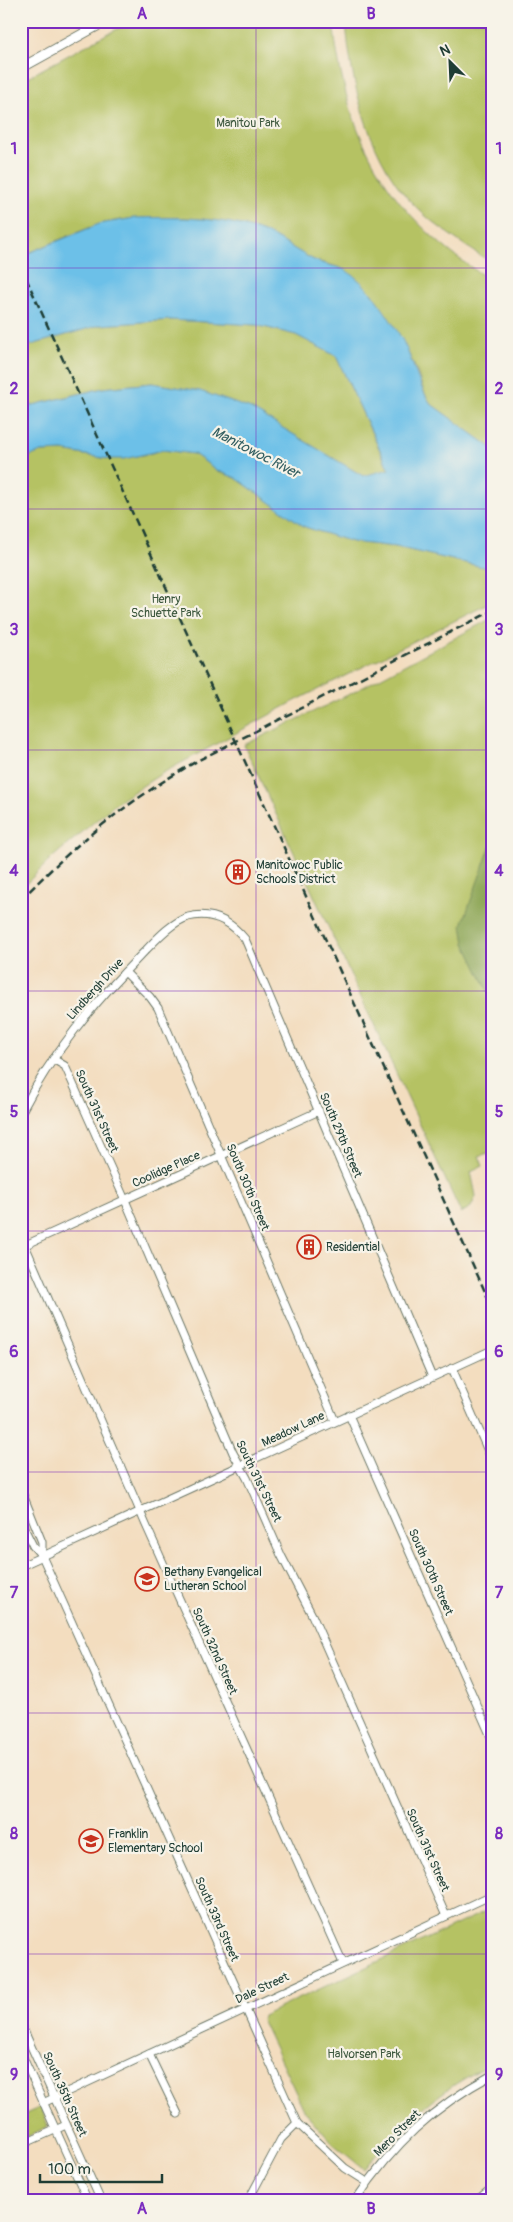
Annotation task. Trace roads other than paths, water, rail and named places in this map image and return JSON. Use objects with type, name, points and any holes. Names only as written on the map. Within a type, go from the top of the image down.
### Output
[{"type":"street","points":[[21,68],[106,21]]},
{"type":"street","name":"Lindbergh Drive","points":[[21,1113],[53,1058],[75,1026],[125,972],[173,926],[188,918],[214,917]]},
{"type":"street","name":"South 29th Street","points":[[214,917],[234,926],[245,939],[432,1377]]},
{"type":"street","name":"South 30th Street","points":[[125,972],[150,997],[158,1008],[336,1421]]},
{"type":"street","name":"South 31st Street","points":[[53,1058],[65,1066],[239,1466],[247,1478],[281,1555],[312,1615],[446,1916]]},
{"type":"street","name":"Coolidge Place","points":[[24,1246],[319,1111]]},
{"type":"street","name":"South 32nd Street","points":[[21,1236],[141,1512],[343,1964]]},
{"type":"street","name":"Meadow Lane","points":[[21,1566],[492,1350]]},
{"type":"street","points":[[452,1368],[492,1460]]},
{"type":"street","name":"South 30th Street","points":[[349,1415],[492,1739]]},
{"type":"street","points":[[21,1490],[42,1542],[42,1556]]},
{"type":"street","points":[[21,1522],[33,1546],[42,1556]]},
{"type":"street","name":"South 33rd Street","points":[[42,1556],[297,2124],[345,2168],[367,2182]]},
{"type":"street","name":"Dale Street","points":[[43,2102],[492,1895]]},
{"type":"street","name":"South 35th Street","points":[[21,2024],[101,2201]]},
{"type":"street","name":"South 35th Street","points":[[21,2054],[88,2201]]},
{"type":"street","points":[[149,2054],[178,2114]]},
{"type":"street","name":"Mero Street","points":[[355,2201],[388,2155],[417,2125],[455,2096],[492,2075]]},
{"type":"street","points":[[21,2145],[66,2124]]},
{"type":"street","points":[[248,2201],[281,2139],[297,2124]]},
{"type":"street","points":[[476,2201],[492,2188]]},
{"type":"water","name":"Manitowoc River","points":[[134,218],[211,220],[241,225],[270,235],[316,261],[338,267],[355,276],[369,290],[398,332],[422,388],[431,404],[492,448],[492,569],[396,547],[352,542],[305,527],[236,478],[218,471],[194,454],[163,450],[124,459],[108,459],[63,451],[42,452],[21,459],[21,408],[103,388],[152,383],[200,391],[251,409],[363,476],[389,469],[336,356],[296,335],[256,325],[171,320],[100,325],[21,348],[21,256],[99,224]]},
{"type":"railway","points":[[21,267],[492,1307]]},
{"type":"railway","points":[[21,900],[83,841],[125,807],[172,776],[197,761],[492,611]]},
{"type":"place","name":"Manitowoc Public Schools District","points":[[238,872]]},
{"type":"place","name":"Residential","points":[[309,1247]]},
{"type":"place","name":"Bethany Evangelical Lutheran School","points":[[147,1579]]},
{"type":"place","name":"Franklin Elementary School","points":[[91,1841]]},
{"type":"park label","name":"Manitou Park","points":[[248,123]]},
{"type":"park label","name":"Henry Schuette Park","points":[[166,606]]},
{"type":"park label","name":"Halvorsen Park","points":[[364,2054]]}]
